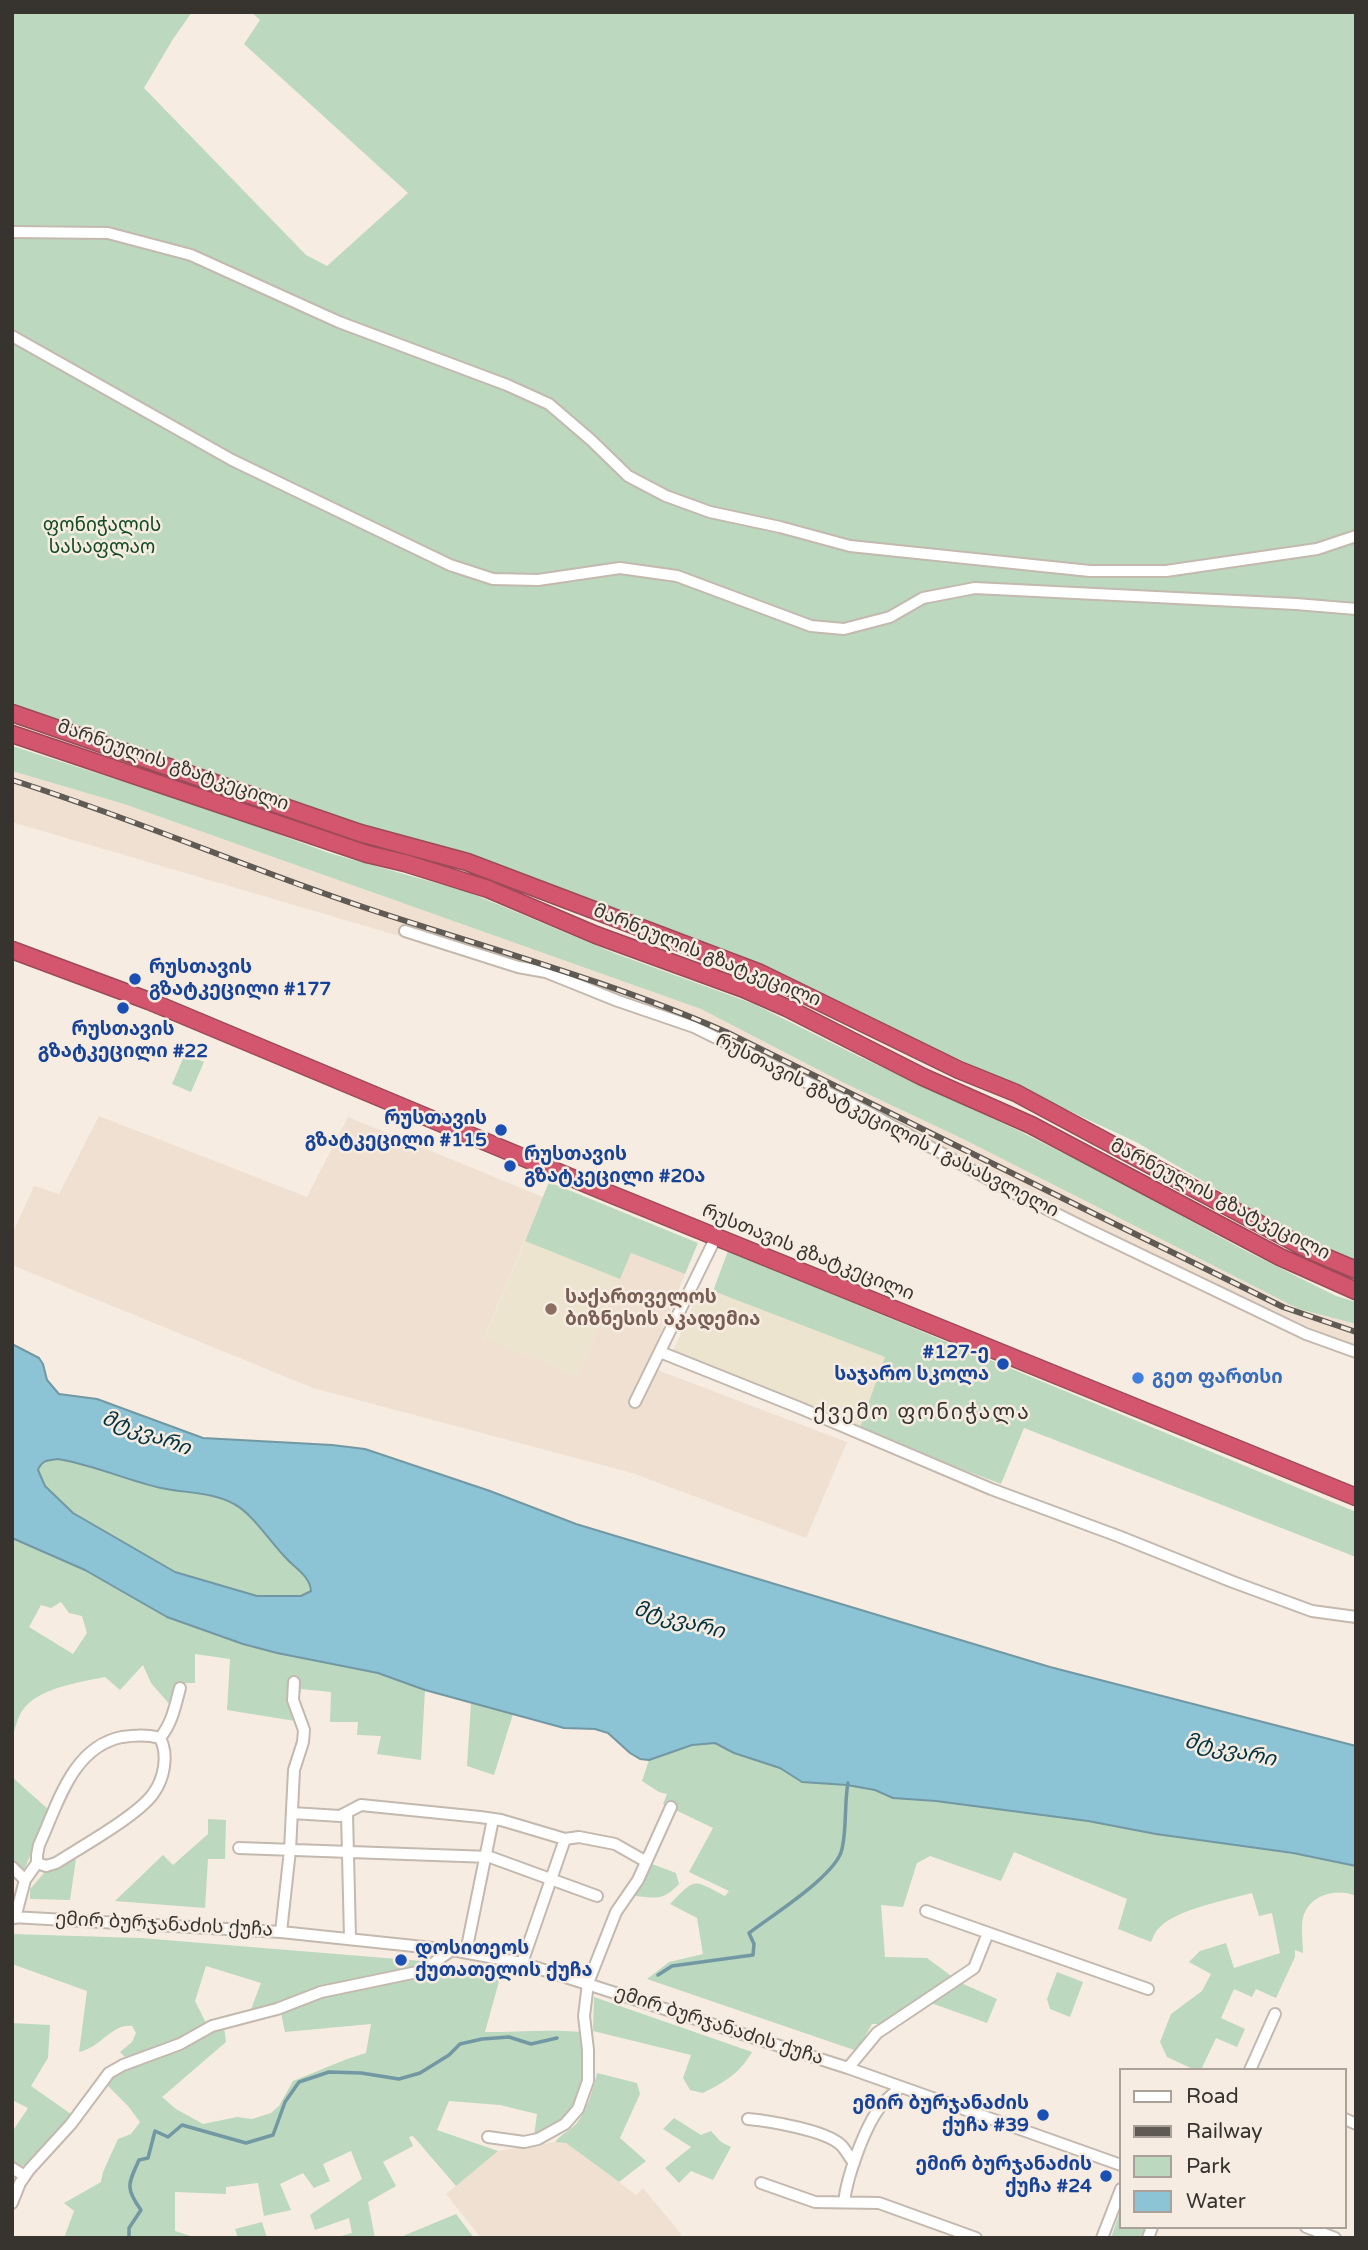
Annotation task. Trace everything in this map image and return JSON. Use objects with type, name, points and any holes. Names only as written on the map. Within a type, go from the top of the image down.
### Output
[{"type":"highway","name":"მარნეულის გზატკეცილი","points":[[12,713],[360,833],[467,862],[760,973],[959,1070],[1016,1093],[1311,1251],[1356,1269]]},
{"type":"highway","name":"მარნეულის გზატკეცილი","points":[[12,734],[367,854],[488,889],[596,935],[744,989],[788,1008],[923,1077],[1031,1125],[1280,1257],[1356,1291]]},
{"type":"highway","name":"რუსთავის გზატკეცილი","points":[[12,950],[149,1001],[716,1237],[1356,1497]]},
{"type":"street","points":[[12,232],[108,233],[191,255],[340,322],[507,385],[549,404],[628,476],[666,496],[710,512],[850,546],[1090,571],[1166,570],[1317,549],[1356,536]]},
{"type":"street","points":[[12,336],[232,460],[450,565],[493,579],[538,580],[620,568],[677,576],[811,626],[844,629],[890,617],[923,598],[975,588],[1356,609]]},
{"type":"street","name":"რუსთავის გზატკეცილის I გასასვლელი","points":[[405,931],[518,967],[546,972],[618,1001],[694,1027],[872,1114],[1006,1189],[1085,1228],[1306,1334],[1356,1352]]},
{"type":"street","points":[[635,1402],[716,1237]]},
{"type":"street","points":[[660,1352],[789,1403],[979,1484],[1233,1582],[1312,1611],[1356,1617]]},
{"type":"street","points":[[281,1932],[290,1850],[294,1770],[304,1730],[293,1700],[293,1682]]},
{"type":"street","points":[[160,1738],[173,1716],[180,1688]]},
{"type":"street","points":[[14,1917],[25,1881],[37,1863],[39,1845],[81,1760],[96,1747],[110,1740],[150,1735],[160,1738]]},
{"type":"street","points":[[37,1863],[46,1866],[56,1863],[141,1807],[154,1794],[162,1775],[165,1757],[160,1738]]},
{"type":"street","points":[[292,1813],[340,1815],[361,1805],[494,1819],[565,1839],[579,1837],[615,1844],[645,1861]]},
{"type":"street","points":[[488,2137],[524,2141],[538,2139],[565,2124],[578,2109],[588,2081],[584,2016],[588,1983],[616,1912],[630,1895],[671,1807]]},
{"type":"street","points":[[347,1813],[350,1938]]},
{"type":"street","points":[[466,1952],[494,1819]]},
{"type":"street","points":[[522,1963],[565,1839]]},
{"type":"street","points":[[239,1848],[486,1856],[597,1896]]},
{"type":"street","points":[[12,1867],[25,1881]]},
{"type":"street","points":[[926,1911],[1148,1989]]},
{"type":"street","name":"ემირ ბურჯანაძის ქუჩა","points":[[14,1917],[350,1938],[466,1952],[522,1963],[848,2068],[1120,2165]]},
{"type":"street","points":[[848,2068],[877,2033],[974,1968],[988,1933]]},
{"type":"street","points":[[12,2203],[25,2176],[71,2124],[109,2073],[123,2065],[180,2044],[212,2026],[277,2009],[321,1992],[422,1971],[452,1950]]},
{"type":"street","points":[[1251,2068],[1275,2014]]},
{"type":"street","points":[[844,2202],[847,2183],[875,2115],[881,2105],[901,2087]]},
{"type":"street","points":[[748,2119],[785,2125],[835,2140],[855,2163]]},
{"type":"street","points":[[12,2168],[25,2176]]},
{"type":"street","points":[[761,2183],[815,2202],[879,2203],[976,2238]]},
{"type":"street","points":[[1102,2238],[1120,2192]]},
{"type":"street","points":[[1311,2229],[1335,2238]]},
{"type":"shaded area","points":[[12,771],[124,804],[701,1009],[1299,1309],[1356,1324],[1356,1348],[1006,1193],[691,1028],[525,973],[12,822]]},
{"type":"shaded area","points":[[99,1116],[307,1197],[348,1117],[543,1197],[484,1338],[577,1376],[631,1253],[685,1274],[647,1366],[847,1442],[806,1538],[632,1473],[313,1388],[12,1265],[12,1234],[34,1186],[59,1194]]},
{"type":"shaded area","name":"საქართველოს ბიზნესის აკადემია","points":[[525,1241],[620,1279],[577,1376],[484,1339]]},
{"type":"shaded area","points":[[701,1288],[886,1357],[859,1430],[672,1353]]},
{"type":"shaded area","points":[[555,2142],[566,2143],[636,2195],[643,2188],[681,2234],[680,2238],[481,2238],[446,2194],[498,2151]]},
{"type":"green space","name":"ფონიჭალის სასაფლაო","points":[[12,12],[192,12],[144,88],[306,255],[327,266],[408,193],[244,44],[260,20],[251,12],[1356,12],[1356,1262],[1299,1237],[1136,1142],[804,987],[12,706]]},
{"type":"green space","points":[[12,746],[218,812],[329,853],[468,892],[614,953],[754,1004],[1017,1130],[1113,1178],[1240,1248],[1336,1296],[1356,1302],[1356,1324],[1299,1309],[701,1009],[124,804],[12,771]]},
{"type":"green space","points":[[185,1054],[204,1062],[191,1092],[172,1084]]},
{"type":"green space","points":[[549,1182],[698,1243],[685,1274],[631,1253],[620,1279],[525,1241]]},
{"type":"green space","points":[[728,1251],[1356,1512],[1356,1557],[1024,1428],[1001,1484],[859,1430],[885,1357],[713,1291]]},
{"type":"green space","points":[[58,1459],[148,1485],[208,1495],[234,1504],[248,1514],[305,1577],[311,1591],[301,1596],[257,1596],[175,1572],[73,1513],[45,1486],[38,1470],[43,1462]]},
{"type":"green space","points":[[12,1538],[85,1570],[167,1617],[243,1644],[378,1673],[425,1690],[421,1760],[377,1754],[381,1736],[357,1735],[358,1722],[330,1722],[331,1692],[301,1689],[295,1721],[227,1710],[230,1659],[195,1654],[195,1683],[181,1683],[174,1691],[171,1706],[151,1683],[143,1665],[120,1690],[105,1677],[48,1691],[22,1711],[12,1738]],"holes":[[[61,1602],[69,1613],[82,1616],[87,1633],[73,1654],[29,1627],[41,1605],[51,1608]]]},
{"type":"green space","points":[[471,1703],[513,1714],[494,1775],[467,1766]]},
{"type":"green space","points":[[715,1743],[734,1753],[780,1768],[802,1782],[847,1785],[875,1790],[893,1798],[1088,1821],[1156,1834],[1329,1859],[1356,1866],[1356,1896],[1334,1893],[1319,1897],[1308,1907],[1302,1923],[1303,1953],[1295,1950],[1295,1957],[1276,1998],[1256,1989],[1252,1997],[1234,1989],[1221,2018],[1245,2029],[1237,2047],[1216,2038],[1202,2068],[1191,2068],[1167,2057],[1160,2042],[1171,2014],[1202,1991],[1211,1974],[1189,1962],[1200,1951],[1226,1943],[1234,1968],[1280,1953],[1272,1913],[1259,1916],[1252,1893],[1177,1916],[1158,1929],[1151,1942],[1118,1929],[1127,1899],[1014,1852],[1001,1881],[930,1856],[917,1863],[903,1907],[881,1905],[885,1957],[927,1958],[954,1978],[889,2020],[872,2024],[857,2051],[647,1979],[669,1962],[703,1954],[697,1918],[670,1904],[690,1885],[700,1884],[725,1896],[729,1891],[689,1872],[713,1828],[663,1804],[667,1794],[642,1781],[649,1760],[692,1745]]},
{"type":"green space","points":[[12,1777],[49,1810],[25,1868],[21,1870],[12,1863]]},
{"type":"green space","points":[[208,1819],[226,1820],[225,1859],[208,1859],[205,1908],[115,1901],[163,1855],[173,1865],[208,1834]]},
{"type":"green space","points":[[76,1859],[70,1900],[30,1899],[30,1889],[45,1872]]},
{"type":"green space","points":[[652,1864],[676,1873],[679,1884],[659,1897],[635,1896],[649,1866]]},
{"type":"green space","points":[[12,1934],[141,1938],[422,1961],[421,1965],[327,1985],[278,2005],[250,2012],[261,1983],[206,1966],[195,2001],[206,2023],[169,2043],[125,2057],[120,2052],[132,2042],[136,2033],[132,2026],[119,2028],[79,2052],[87,1991],[12,1964]]},
{"type":"green space","points":[[454,1965],[501,1974],[485,2032],[582,2032],[582,2091],[573,2112],[564,2121],[534,2136],[537,2114],[500,2105],[449,2101],[437,2130],[498,2151],[456,2186],[413,2136],[409,2137],[413,2146],[383,2162],[396,2186],[368,2202],[375,2238],[334,2238],[352,2233],[349,2218],[315,2230],[310,2215],[362,2179],[351,2151],[323,2164],[330,2181],[314,2188],[303,2173],[280,2184],[291,2210],[264,2216],[258,2183],[226,2187],[226,2194],[175,2192],[175,2231],[197,2238],[64,2238],[74,2211],[64,2203],[101,2182],[118,2139],[131,2134],[140,2122],[105,2083],[127,2068],[224,2027],[226,2042],[162,2097],[176,2109],[203,2124],[237,2117],[252,2119],[271,2113],[279,2106],[293,2081],[366,2053],[371,2024],[285,2032],[281,2013],[323,1995],[430,1973]]},
{"type":"green space","points":[[1057,1972],[1083,1982],[1070,2017],[1050,2009],[1047,1999]]},
{"type":"green space","points":[[961,1983],[997,1999],[987,2023],[931,2003]]},
{"type":"green space","points":[[594,1997],[752,2052],[742,2066],[725,2081],[703,2093],[690,2090],[683,2078],[691,2055],[593,2031]]},
{"type":"green space","points":[[12,2023],[50,2025],[48,2058],[31,2086],[71,2114],[29,2164],[21,2166],[12,2161],[12,2132],[28,2108],[12,2100]]},
{"type":"green space","points":[[597,2073],[637,2083],[640,2094],[620,2138],[646,2161],[619,2182],[566,2143],[555,2142],[581,2117],[590,2099]]},
{"type":"green space","points":[[674,2118],[701,2135],[711,2131],[721,2142],[731,2147],[713,2180],[691,2171],[679,2183],[665,2168],[691,2147],[663,2129]]},
{"type":"green space","points":[[1120,2212],[1120,2229],[1145,2229],[1142,2238],[1111,2238]]},
{"type":"green space","points":[[456,2214],[474,2238],[403,2236]]},
{"type":"green space","points":[[262,2222],[267,2238],[238,2238],[235,2229]]},
{"type":"water","name":"მტკვარი","points":[[12,1344],[39,1358],[47,1380],[59,1394],[97,1399],[203,1438],[365,1449],[490,1491],[576,1524],[1050,1667],[1356,1746],[1356,1866],[1293,1853],[1156,1834],[1088,1821],[893,1798],[875,1790],[847,1785],[802,1782],[780,1768],[734,1753],[715,1743],[692,1745],[649,1760],[640,1759],[608,1733],[595,1729],[564,1728],[425,1690],[378,1673],[243,1644],[167,1617],[85,1570],[12,1538]],"holes":[[[58,1459],[148,1485],[208,1495],[234,1504],[248,1514],[305,1577],[311,1591],[301,1596],[257,1596],[175,1572],[73,1513],[45,1486],[38,1470],[43,1462]]]},
{"type":"waterway","points":[[658,1975],[672,1966],[753,1955],[754,1944],[749,1933],[816,1883],[837,1859],[844,1841],[848,1783]]},
{"type":"waterway","points":[[129,2238],[129,2228],[141,2210],[130,2191],[131,2181],[139,2160],[148,2158],[155,2131],[168,2137],[182,2125],[246,2143],[273,2135],[285,2102],[299,2082],[329,2072],[361,2073],[399,2079],[420,2073],[449,2055],[460,2044],[509,2037],[531,2044],[557,2038]]},
{"type":"railway","points":[[12,780],[101,810],[322,893],[593,981],[726,1032],[1283,1307],[1356,1332]]},
{"type":"place","name":"რუსთავის გზატკეცილი #177","points":[[135,979]]},
{"type":"place","name":"რუსთავის გზატკეცილი #22","points":[[123,1008]]},
{"type":"place","name":"რუსთავის გზატკეცილი #115","points":[[501,1130]]},
{"type":"place","name":"რუსთავის გზატკეცილი #20ა","points":[[510,1166]]},
{"type":"place","name":"საქართველოს ბიზნესის აკადემია","points":[[551,1309]]},
{"type":"place","name":"#127-ე საჯარო სკოლა","points":[[1003,1364]]},
{"type":"place","name":"გეთ ფართსი","points":[[1138,1378]]},
{"type":"place","name":"დოსითეოს ქუთათელის ქუჩა","points":[[401,1960]]},
{"type":"place","name":"ემირ ბურჯანაძის ქუჩა #39","points":[[1043,2115]]},
{"type":"place","name":"ემირ ბურჯანაძის ქუჩა #24","points":[[1106,2176]]},
{"type":"district","name":"ქვემო ფონიჭალა","points":[[922,1413]]}]
